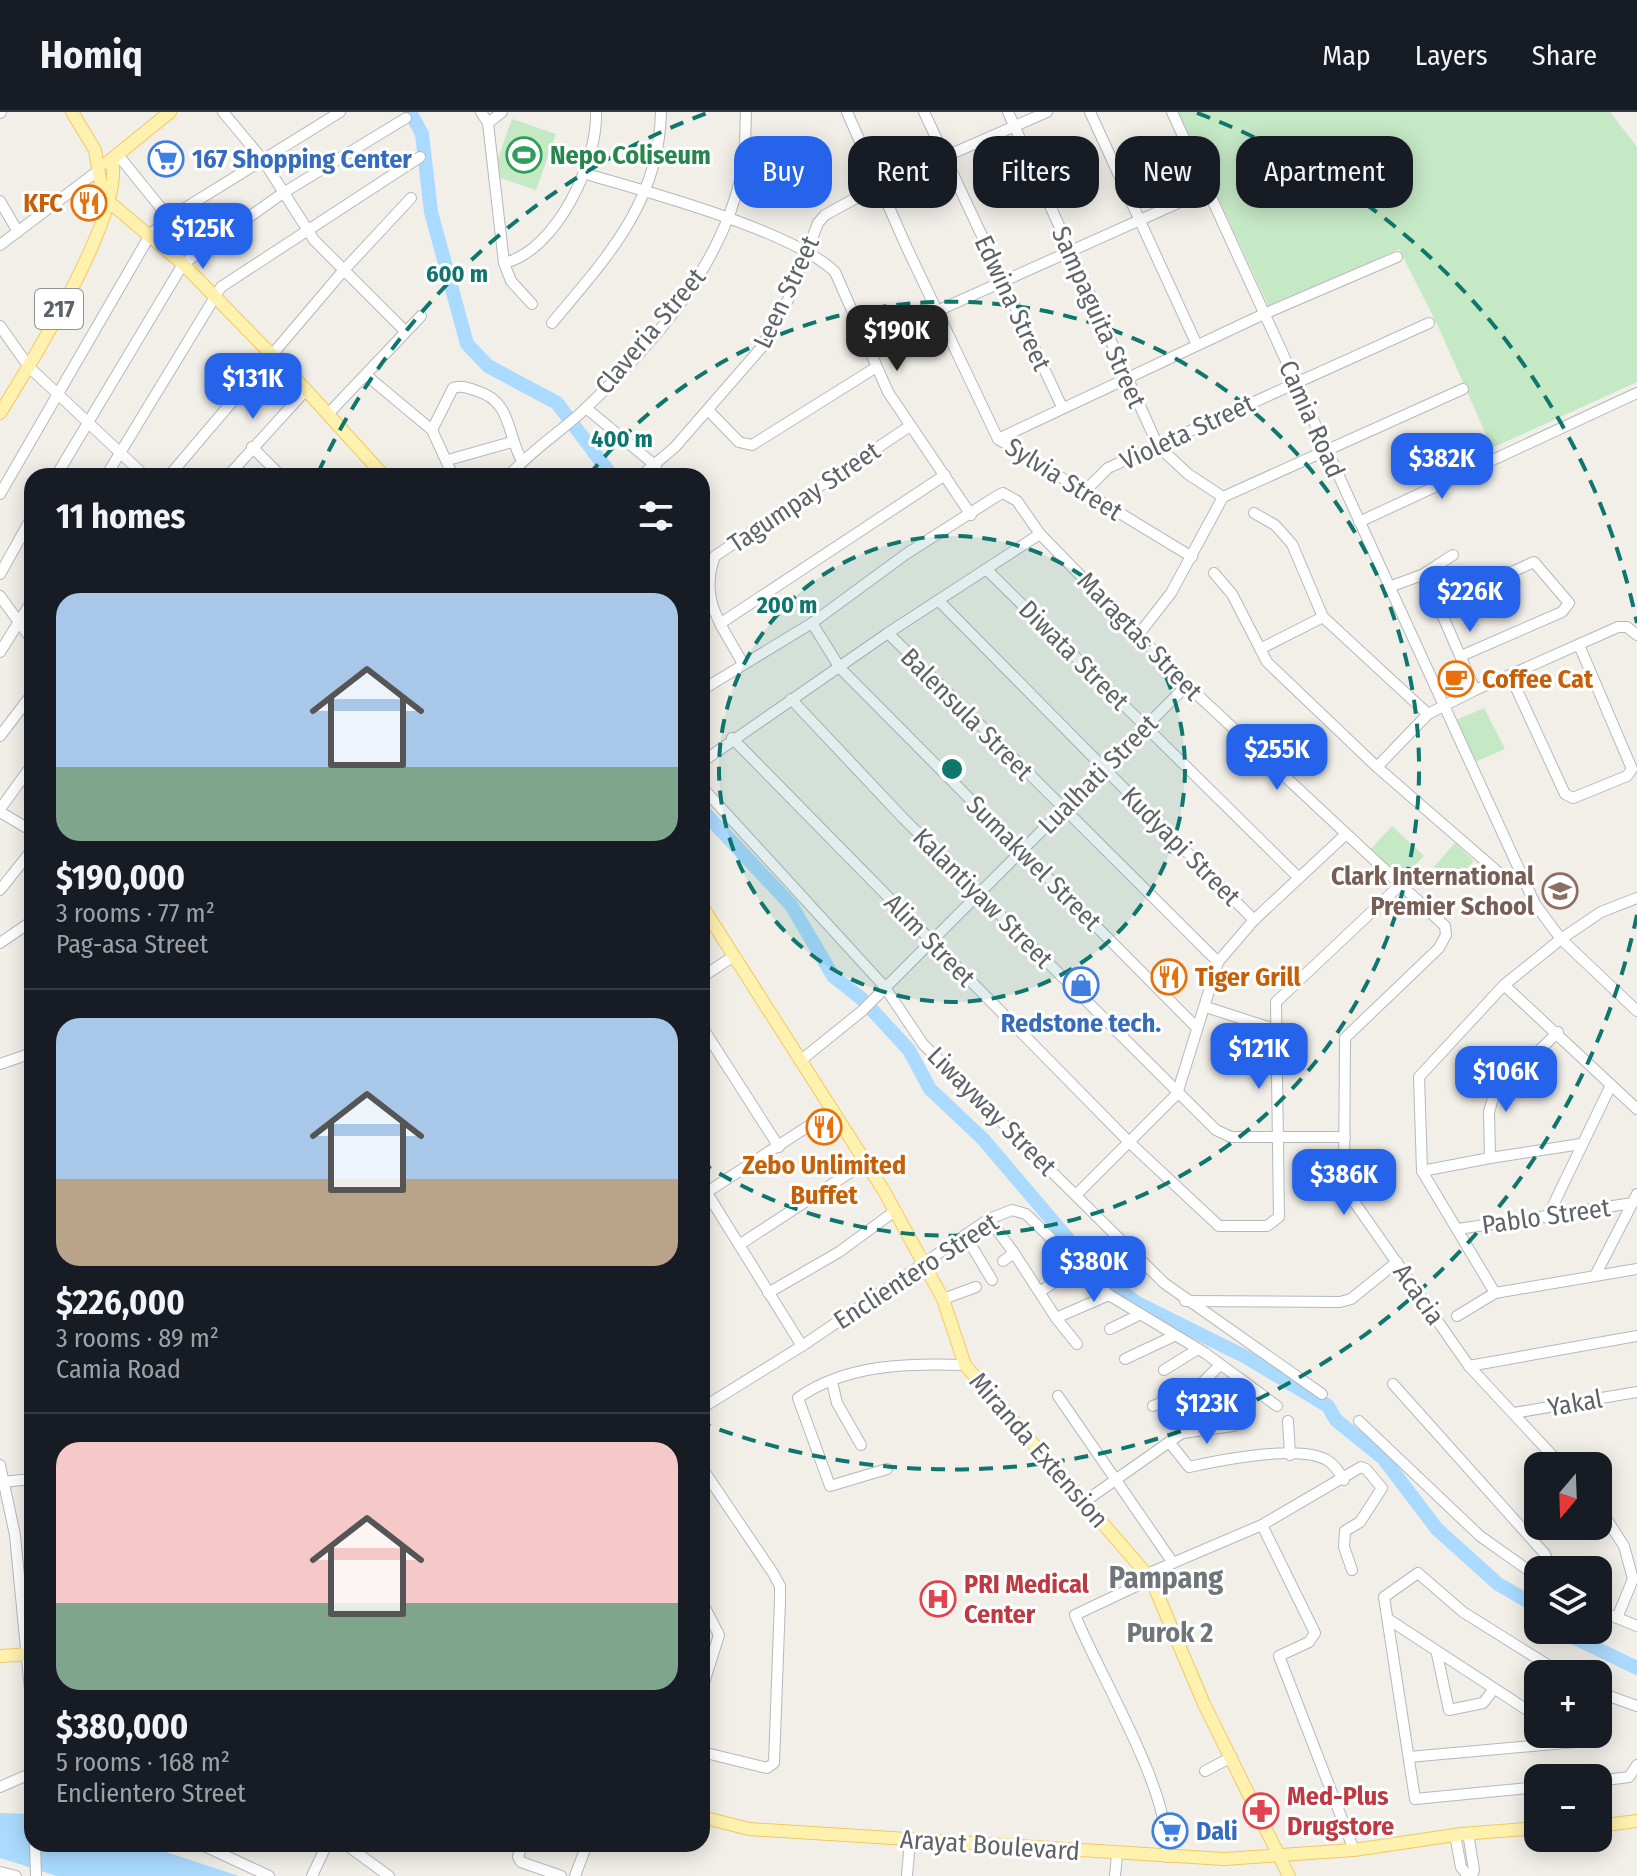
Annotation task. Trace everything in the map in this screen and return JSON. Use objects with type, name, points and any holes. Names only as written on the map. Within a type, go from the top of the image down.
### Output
[{"type":"main road","points":[[72,112],[91,140],[115,158]]},
{"type":"main road","points":[[99,170],[170,112]]},
{"type":"main road","points":[[91,140],[106,203],[183,264],[306,390],[377,468]]},
{"type":"main road","name":"217","points":[[0,413],[29,367],[106,203],[115,158]]},
{"type":"main road","name":"Miranda Extension","points":[[710,919],[895,1211],[943,1299],[965,1365],[1149,1577],[1204,1704],[1289,1876]]},
{"type":"main road","points":[[0,1656],[24,1654]]},
{"type":"main road","name":"Arayat Boulevard","points":[[710,1819],[749,1829],[1167,1857],[1279,1856],[1524,1829]]},
{"type":"main road","points":[[1612,1824],[1637,1821]]},
{"type":"street","points":[[223,112],[263,160],[308,228],[343,271],[404,330]]},
{"type":"street","points":[[0,494],[150,235],[169,218],[340,112]]},
{"type":"street","points":[[481,112],[488,123],[504,263],[511,281],[532,304]]},
{"type":"street","points":[[488,123],[502,112]]},
{"type":"street","points":[[504,263],[519,260],[534,247],[559,217],[586,174],[596,112]]},
{"type":"street","points":[[552,323],[623,237],[645,191],[658,152],[661,112]]},
{"type":"street","name":"Claveria Street","points":[[516,468],[582,412],[676,309],[716,247],[728,220],[743,165],[746,112]]},
{"type":"street","name":"Sylvia Street","points":[[847,112],[858,136]]},
{"type":"street","name":"Edwina Street","points":[[924,112],[936,136]]},
{"type":"street","name":"Sampaguita Street","points":[[1008,112],[1158,446],[1188,474],[1223,497]]},
{"type":"street","name":"Leen Street","points":[[957,153],[1047,112]]},
{"type":"street","points":[[1090,112],[1197,345]]},
{"type":"street","name":"Camia Road","points":[[1172,112],[1183,136]]},
{"type":"street","points":[[61,468],[183,264],[283,193],[406,118]]},
{"type":"street","points":[[111,468],[213,296],[230,280],[420,157]]},
{"type":"street","points":[[115,158],[169,218]]},
{"type":"street","points":[[0,245],[99,170]]},
{"type":"street","points":[[586,174],[728,220],[809,252],[835,272],[875,368],[910,426],[971,515],[906,554],[812,623],[710,685]]},
{"type":"street","name":"Edwina Street","points":[[957,180],[1062,407]]},
{"type":"street","points":[[176,468],[343,271],[411,198]]},
{"type":"street","points":[[0,201],[18,232]]},
{"type":"street","name":"Leen Street","points":[[653,468],[761,348],[809,252],[818,223],[825,215],[848,202]]},
{"type":"street","name":"Sylvia Street","points":[[890,208],[998,439],[1192,557]]},
{"type":"street","points":[[937,311],[1166,208]]},
{"type":"street","name":"Camia Road","points":[[1215,208],[1529,893],[1561,939],[1637,1011]]},
{"type":"street","points":[[998,439],[1127,376],[1397,257]]},
{"type":"street","points":[[328,414],[404,330],[421,316]]},
{"type":"street","name":"Violeta Street","points":[[1084,492],[1108,468],[1429,323]]},
{"type":"street","points":[[0,326],[29,367],[137,468]]},
{"type":"street","points":[[708,410],[739,442],[752,445],[875,368]]},
{"type":"street","points":[[366,375],[432,430],[450,468]]},
{"type":"street","points":[[432,430],[453,388],[460,386],[491,396],[499,403],[508,421],[512,442],[522,461]]},
{"type":"street","points":[[1139,634],[1171,593],[1223,497],[1325,448],[1463,389]]},
{"type":"street","points":[[235,468],[306,390]]},
{"type":"street","points":[[1359,522],[1637,393]]},
{"type":"street","points":[[582,412],[656,466]]},
{"type":"street","name":"Tagumpay Street","points":[[710,580],[715,556],[910,426]]},
{"type":"street","points":[[448,460],[512,442]]},
{"type":"street","points":[[252,447],[273,468]]},
{"type":"street","points":[[721,623],[945,475]]},
{"type":"street","name":"Maragtas Street","points":[[971,515],[1003,493],[1017,501],[1040,534],[1187,685],[1445,926],[1443,943]]},
{"type":"street","points":[[1254,513],[1275,525],[1292,544],[1323,617],[1428,714]]},
{"type":"street","points":[[0,574],[24,531]]},
{"type":"street","points":[[710,756],[888,633],[1040,534]]},
{"type":"street","points":[[1389,587],[1422,575],[1453,555]]},
{"type":"street","points":[[1439,605],[1534,562],[1569,603],[1562,612],[1461,656]]},
{"type":"street","name":"Diwata Street","points":[[986,569],[1298,877]]},
{"type":"street","points":[[1214,573],[1232,594],[1267,662],[1377,767],[1498,872]]},
{"type":"street","points":[[1431,589],[1475,690]]},
{"type":"street","points":[[0,596],[24,629]]},
{"type":"street","name":"Kudyapi Street","points":[[939,601],[1254,920]]},
{"type":"street","name":"Tagumpay Street","points":[[710,604],[743,664]]},
{"type":"street","points":[[0,652],[24,614]]},
{"type":"street","points":[[1260,649],[1323,617]]},
{"type":"street","name":"Sumakwel Street","points":[[812,623],[840,668],[1197,1028]]},
{"type":"street","points":[[1377,767],[1428,714],[1442,704],[1618,627],[1627,627],[1637,635]]},
{"type":"street","name":"Balensula Street","points":[[888,633],[1218,962]]},
{"type":"street","points":[[1510,675],[1567,796],[1577,797],[1627,776],[1631,765],[1579,645]]},
{"type":"street","name":"Lualhati Street","points":[[800,1061],[862,1011],[1187,685]]},
{"type":"street","name":"Kalantiyaw Street","points":[[791,699],[1177,1094],[1224,1136],[1345,1137]]},
{"type":"street","points":[[0,736],[24,704]]},
{"type":"street","name":"Alim Street","points":[[732,738],[1214,1225],[1267,1226],[1279,1217],[1277,1136]]},
{"type":"street","points":[[24,776],[0,810],[24,826]]},
{"type":"street","name":"Liwayway Street","points":[[710,796],[884,986],[923,1044],[1076,1195],[1185,1301],[1322,1394]]},
{"type":"street","points":[[1076,1195],[1177,1094],[1218,962],[1254,920],[1345,835]]},
{"type":"street","points":[[0,890],[24,860]]},
{"type":"street","points":[[1277,1136],[1275,1007],[1282,995],[1399,886]]},
{"type":"street","points":[[1495,1293],[1422,1171],[1419,1077],[1504,985],[1561,939],[1601,912],[1635,902]]},
{"type":"street","points":[[0,943],[24,926]]},
{"type":"street","name":"Acacia","points":[[1443,943],[1348,1031],[1344,1043],[1346,1188],[1469,1366],[1549,1452]]},
{"type":"street","points":[[710,972],[734,956]]},
{"type":"street","points":[[1504,985],[1558,1032],[1637,1109]]},
{"type":"street","points":[[1206,1007],[1274,1029]]},
{"type":"street","points":[[1490,1158],[1489,1112],[1494,1095],[1558,1032]]},
{"type":"street","points":[[710,1039],[779,1147]]},
{"type":"street","points":[[0,1064],[24,1056]]},
{"type":"street","points":[[1547,1218],[1611,1085]]},
{"type":"street","points":[[710,1187],[779,1147],[833,1110]]},
{"type":"street","points":[[1422,1171],[1581,1144]]},
{"type":"street","points":[[739,1245],[866,1162]]},
{"type":"street","points":[[1595,1276],[1635,1199]]},
{"type":"street","name":"Pablo Street","points":[[1458,1229],[1547,1218],[1635,1199]]},
{"type":"street","points":[[710,1200],[802,1346]]},
{"type":"street","name":"Enclientero Street","points":[[710,1403],[802,1346],[989,1219],[1012,1210],[1022,1211],[1109,1295],[1198,1349],[1277,1406]]},
{"type":"street","points":[[768,1293],[839,1252],[895,1211]]},
{"type":"street","points":[[989,1219],[1077,1344]]},
{"type":"street","points":[[965,1235],[992,1280]]},
{"type":"street","points":[[1003,1261],[1014,1253]]},
{"type":"street","points":[[1185,1301],[1340,1302],[1351,1299],[1397,1262]]},
{"type":"street","points":[[1041,1291],[1077,1267]]},
{"type":"street","points":[[1457,1316],[1495,1293],[1637,1269]]},
{"type":"street","points":[[943,1299],[976,1287]]},
{"type":"street","points":[[1056,1318],[1109,1295]]},
{"type":"street","points":[[1110,1329],[1139,1315]]},
{"type":"street","points":[[1125,1359],[1174,1336]]},
{"type":"street","points":[[1469,1366],[1637,1336]]},
{"type":"street","points":[[1164,1370],[1198,1349]]},
{"type":"street","points":[[887,1469],[833,1487],[829,1485],[798,1398],[814,1387],[898,1365],[965,1365]]},
{"type":"street","points":[[1153,1406],[1199,1386],[1220,1365]]},
{"type":"street","points":[[1233,1397],[1233,1387],[1239,1378]]},
{"type":"street","points":[[832,1382],[837,1403],[861,1445]]},
{"type":"street","points":[[1393,1384],[1546,1556]]},
{"type":"street","name":"Yakal","points":[[1514,1413],[1637,1392]]},
{"type":"street","points":[[1058,1396],[1173,1563]]},
{"type":"street","points":[[1288,1421],[1290,1455]]},
{"type":"street","points":[[1359,1421],[1480,1536],[1524,1565]]},
{"type":"street","points":[[1084,1502],[1182,1433],[1233,1426]]},
{"type":"street","points":[[1170,1443],[1189,1467],[1221,1459],[1290,1455],[1326,1459],[1344,1480]]},
{"type":"street","points":[[0,1465],[24,1616]]},
{"type":"street","points":[[1167,1857],[1168,1843],[1152,1787],[1075,1615],[1173,1563],[1262,1525],[1344,1480],[1361,1467],[1382,1488],[1360,1522],[1345,1531],[1344,1547],[1352,1570]]},
{"type":"street","points":[[3,1482],[24,1480]]},
{"type":"street","points":[[710,1480],[780,1586],[774,1763],[767,1768],[710,1754]]},
{"type":"street","points":[[1262,1525],[1315,1633],[1309,1642],[1279,1656],[1354,1850]]},
{"type":"street","points":[[1612,1528],[1624,1546],[1635,1579],[1617,1618]]},
{"type":"street","points":[[1524,1788],[1415,1799],[1384,1597],[1418,1573],[1463,1612],[1540,1660]]},
{"type":"street","points":[[1612,1616],[1637,1626]]},
{"type":"street","points":[[710,1618],[719,1635],[710,1663]]},
{"type":"street","points":[[1388,1619],[1437,1654],[1524,1708]]},
{"type":"street","points":[[1437,1654],[1449,1710],[1483,1703],[1494,1689]]},
{"type":"street","points":[[1612,1697],[1637,1706]]},
{"type":"street","points":[[1409,1757],[1524,1743]]},
{"type":"street","points":[[1205,1771],[1232,1757]]},
{"type":"street","points":[[1612,1779],[1629,1777],[1637,1765]]},
{"type":"street","points":[[0,1787],[24,1776]]},
{"type":"street","points":[[1462,1834],[1470,1876]]},
{"type":"street","points":[[907,1876],[910,1840]]},
{"type":"street","points":[[35,1852],[36,1876]]},
{"type":"street","points":[[217,1852],[269,1876]]},
{"type":"street","points":[[312,1876],[323,1852]]},
{"type":"street","points":[[356,1852],[389,1876]]},
{"type":"street","points":[[520,1852],[521,1862],[561,1876]]},
{"type":"street","points":[[575,1876],[584,1852]]},
{"type":"street","points":[[1115,1876],[1117,1854]]},
{"type":"street","points":[[0,1872],[16,1876]]},
{"type":"green space","points":[[1178,112],[1610,112],[1637,147],[1637,382],[1492,448],[1438,326],[1399,249],[1270,309],[1220,202],[1220,136],[1189,136]]},
{"type":"green space","name":"Nepo Coliseum","points":[[512,119],[556,134],[536,190],[492,175]]},
{"type":"green space","points":[[1484,708],[1505,749],[1475,762],[1456,720]]},
{"type":"green space","points":[[1392,826],[1424,856],[1400,881],[1369,851]]},
{"type":"green space","points":[[1455,843],[1474,861],[1453,884],[1434,867]]},
{"type":"water","points":[[0,1813],[24,1814],[24,1852],[166,1852],[239,1876],[57,1876],[0,1858]]},
{"type":"waterway","points":[[410,112],[422,134],[431,212],[467,344],[488,366],[557,403],[606,468]]},
{"type":"waterway","points":[[710,819],[791,905],[833,976],[862,999],[909,1050],[930,1089],[983,1139],[1097,1273],[1137,1303],[1246,1357],[1328,1406],[1336,1420],[1383,1458],[1437,1529],[1498,1584],[1524,1599]]},
{"type":"waterway","points":[[1587,1644],[1637,1668]]},
{"type":"place","name":"Nepo Coliseum","points":[[524,155]]},
{"type":"place","name":"167 Shopping Center","points":[[166,159]]},
{"type":"place","name":"KFC","points":[[89,203]]},
{"type":"place","name":"Coffee Cat","points":[[1456,679]]},
{"type":"place","name":"Clark International Premier School","points":[[1560,891]]},
{"type":"place","name":"Tiger Grill","points":[[1169,977]]},
{"type":"place","name":"Redstone tech.","points":[[1081,985]]},
{"type":"place","name":"Zebo Unlimited Buffet","points":[[824,1127]]},
{"type":"place","name":"PRI Medical Center","points":[[938,1599]]},
{"type":"place","name":"Med-Plus Drugstore","points":[[1261,1811]]},
{"type":"place","name":"Dali","points":[[1170,1831]]},
{"type":"district","name":"Pampang","points":[[1166,1578]]},
{"type":"district","name":"Purok 2","points":[[1170,1632]]}]
